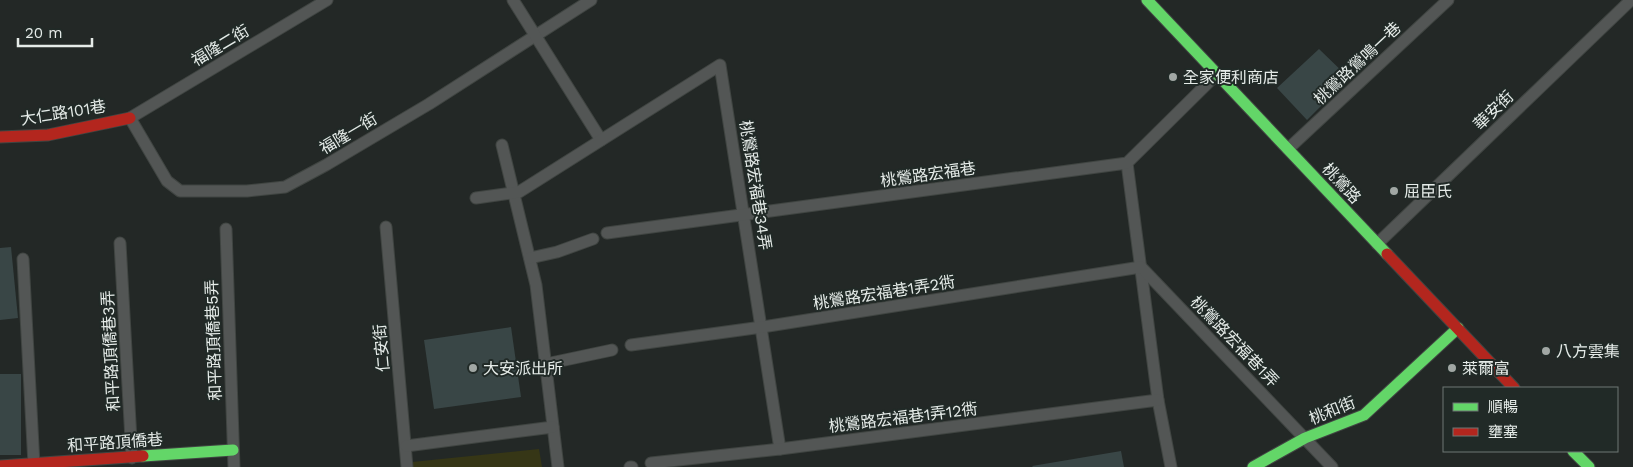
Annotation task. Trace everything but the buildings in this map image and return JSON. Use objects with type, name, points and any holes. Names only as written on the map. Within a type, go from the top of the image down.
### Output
[{"type":"street","name":"桃鶯路","points":[[1147,0],[1513,387]]},
{"type":"street","name":"大仁路101巷","points":[[0,137],[48,135],[130,118]]},
{"type":"street","name":"桃和街","points":[[1253,467],[1305,438],[1364,415],[1458,328]]},
{"type":"street","name":"和平路頂僑巷","points":[[0,466],[132,462],[233,450]]},
{"type":"street","points":[[1574,452],[1589,467]]},
{"type":"lane","name":"福隆二街","points":[[130,118],[327,0]]},
{"type":"lane","points":[[476,198],[519,192],[601,140],[537,35],[513,0]]},
{"type":"lane","name":"福隆一街","points":[[130,118],[167,181],[180,191],[247,191],[285,187],[360,145],[591,0]]},
{"type":"lane","name":"桃鶯路鶯鳴一巷","points":[[1288,150],[1448,0]]},
{"type":"lane","name":"華安街","points":[[1377,244],[1631,0]]},
{"type":"lane","name":"桃鶯路宏福巷34弄","points":[[601,140],[720,65],[780,449]]},
{"type":"lane","points":[[1171,467],[1158,400],[1127,163],[1217,74]]},
{"type":"lane","points":[[502,145],[536,285],[558,467]]},
{"type":"lane","name":"桃鶯路宏福巷","points":[[607,233],[1127,163]]},
{"type":"lane","name":"仁安街","points":[[386,227],[407,467]]},
{"type":"lane","name":"和平路頂僑巷5弄","points":[[226,229],[234,467]]},
{"type":"lane","points":[[530,258],[557,252],[592,239]]},
{"type":"lane","name":"和平路頂僑巷3弄","points":[[120,243],[132,462]]},
{"type":"lane","points":[[23,259],[34,466]]},
{"type":"lane","name":"桃鶯路宏福巷1弄2衖","points":[[631,345],[762,327],[1141,267]]},
{"type":"lane","name":"桃鶯路宏福巷1弄","points":[[1141,267],[1332,467]]},
{"type":"lane","points":[[546,364],[612,350]]},
{"type":"lane","name":"桃鶯路宏福巷1弄12衖","points":[[651,463],[780,449],[1158,400]]},
{"type":"lane","points":[[406,446],[553,427]]},
{"type":"shaded area","points":[[539,449],[542,467],[412,467],[412,462]]},
{"type":"traffic: fast","points":[[1147,0],[1387,254]]},
{"type":"traffic: fast","points":[[1253,467],[1305,438],[1364,415],[1458,328]]},
{"type":"traffic: fast","points":[[143,456],[233,450]]},
{"type":"traffic: fast","points":[[1574,452],[1589,467]]},
{"type":"traffic: jam","points":[[0,137],[48,135],[130,118]]},
{"type":"traffic: jam","points":[[1387,254],[1513,387]]},
{"type":"traffic: jam","points":[[0,466],[143,456]]},
{"type":"place","name":"全家便利商店","points":[[1173,77]]},
{"type":"place","name":"屈臣氏","points":[[1394,191]]},
{"type":"place","name":"八方雲集","points":[[1546,351]]},
{"type":"place","name":"大安派出所","points":[[473,368]]},
{"type":"place","name":"萊爾富","points":[[1452,368]]}]
